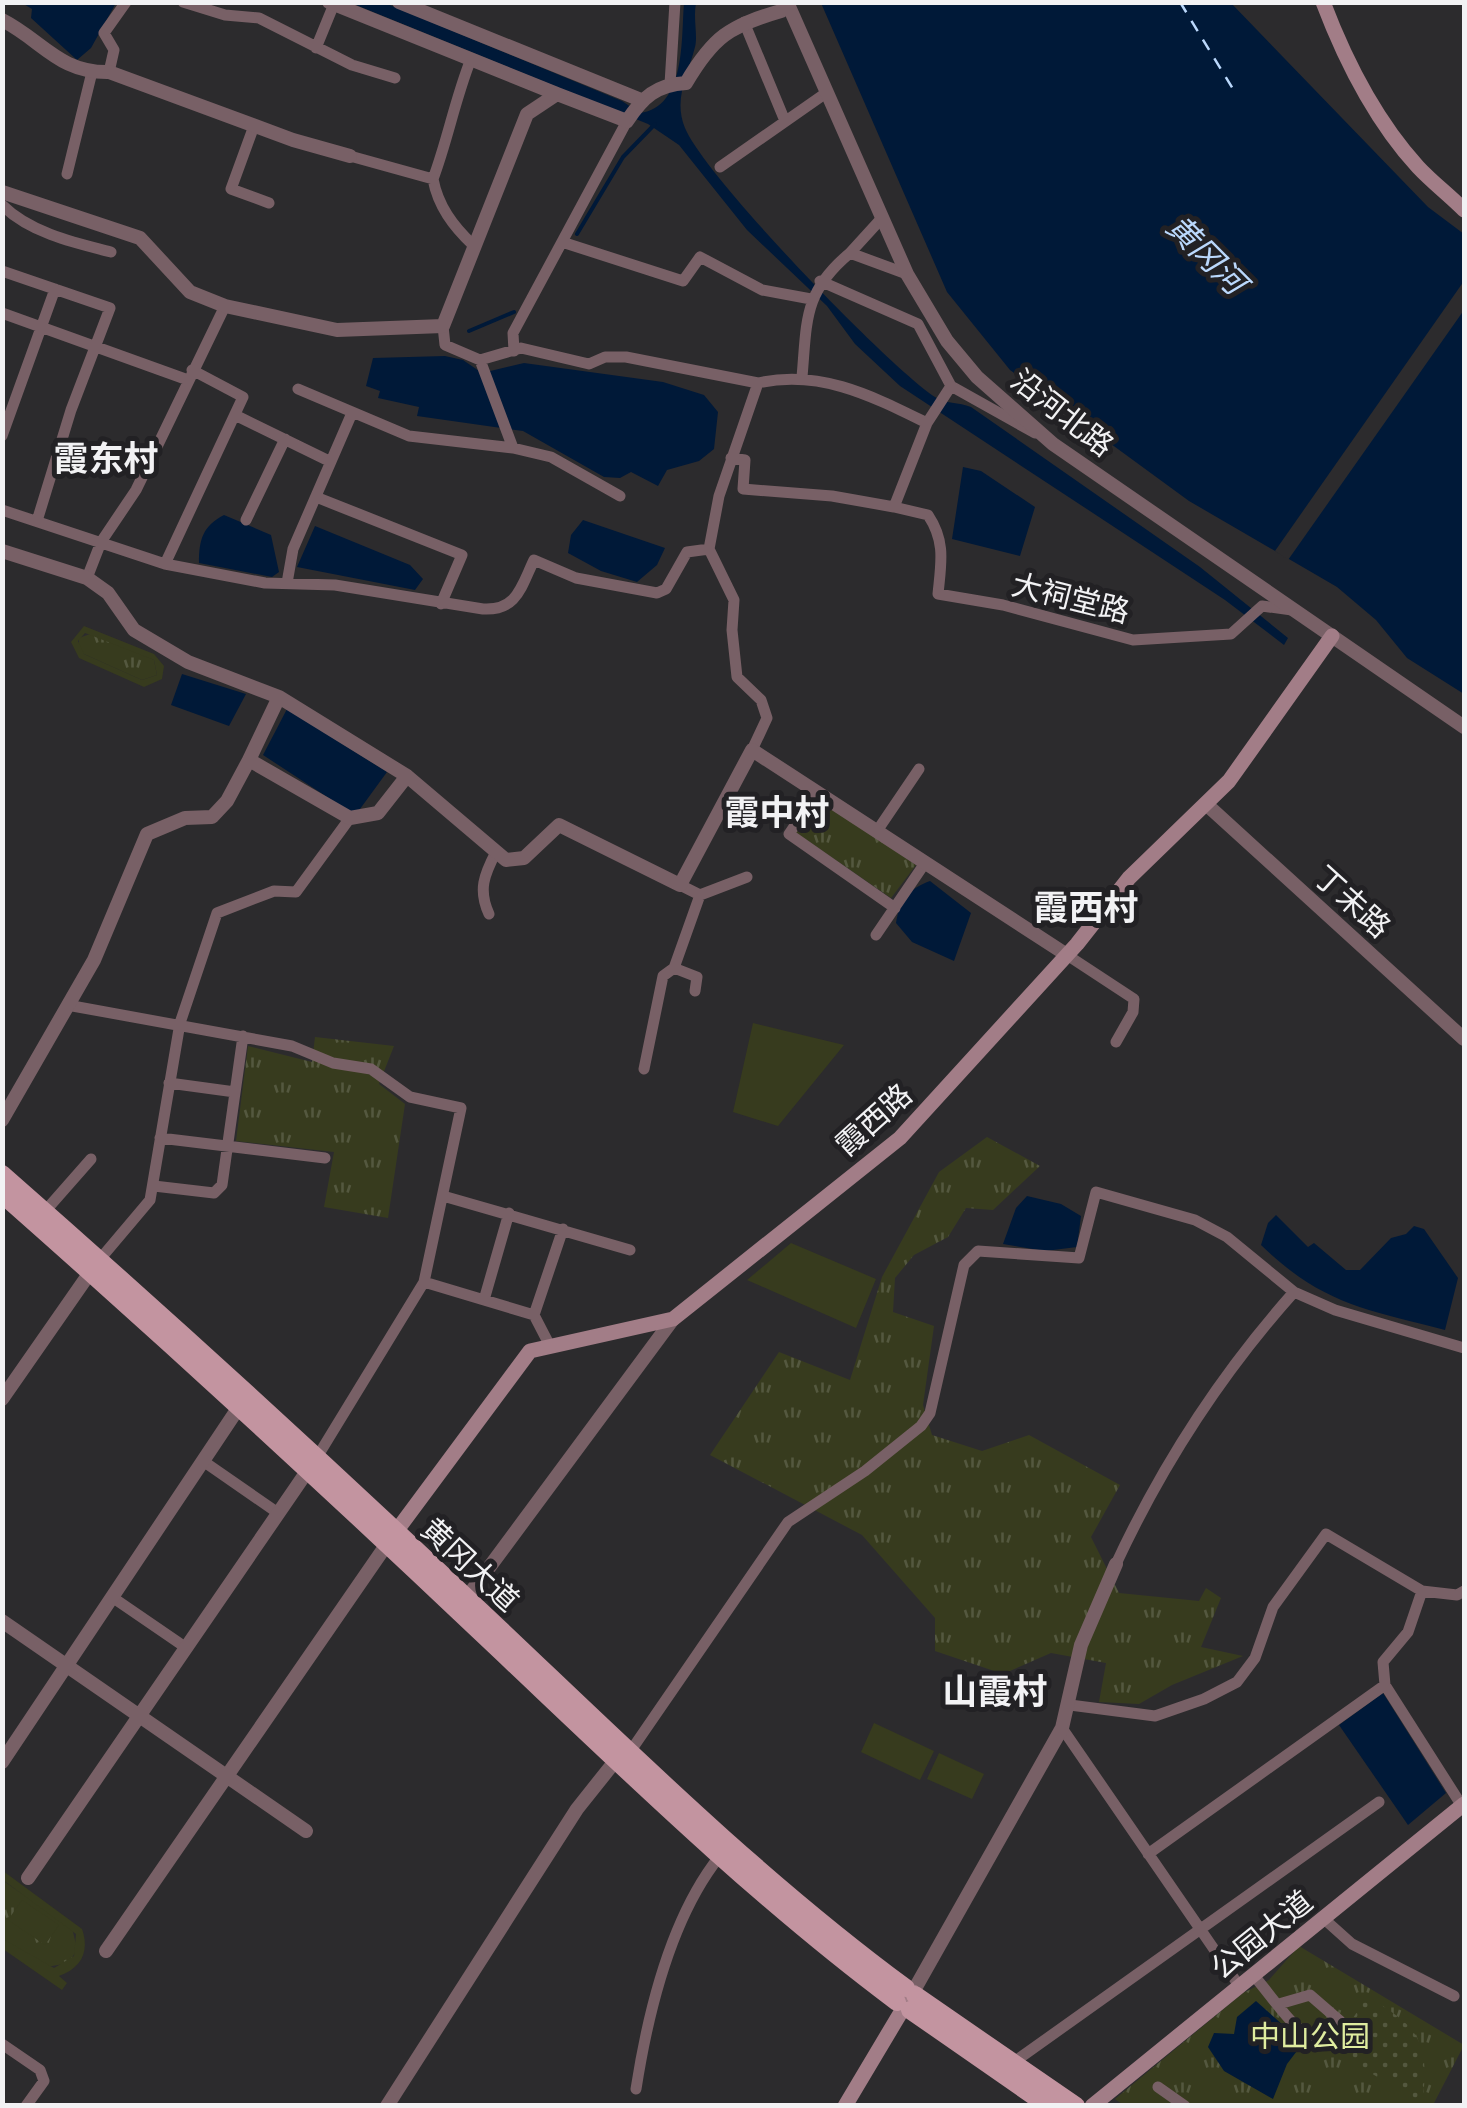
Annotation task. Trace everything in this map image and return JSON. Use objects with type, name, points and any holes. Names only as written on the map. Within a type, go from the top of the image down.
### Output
[{"type":"main road","points":[[1323,2],[1337,40],[1373,106],[1417,166],[1464,210]]},
{"type":"main road","name":"霞西路","points":[[387,1544],[530,1351],[672,1318],[900,1138],[1067,955],[1129,878],[1229,781],[1332,636]]},
{"type":"main road","name":"黄冈大道","points":[[2,1174],[243,1386],[706,1823],[835,1936],[1048,2106]]},
{"type":"main road","name":"黄冈大道","points":[[2,1194],[232,1398],[695,1834],[826,1949],[910,1997],[1076,2106]]},
{"type":"main road","name":"公园大道","points":[[1092,2106],[1463,1805]]},
{"type":"main road","points":[[845,2106],[910,1997]]},
{"type":"main road","points":[[855,2106],[910,1997]]},
{"type":"street","points":[[109,72],[114,50],[104,32],[126,2]]},
{"type":"street","points":[[184,2],[225,15],[259,18],[316,48],[395,78]]},
{"type":"street","points":[[400,2],[642,100]]},
{"type":"street","points":[[670,84],[675,2]]},
{"type":"street","points":[[316,48],[332,3],[626,120]]},
{"type":"street","points":[[514,351],[513,333],[565,243],[626,120],[642,100],[670,84],[686,83],[708,45],[744,22],[784,7]]},
{"type":"street","name":"沿河北路","points":[[784,7],[907,274],[947,341],[978,377],[1053,444],[1464,727]]},
{"type":"street","points":[[2,20],[36,39],[49,56],[92,72],[109,72],[254,126],[434,179]]},
{"type":"street","points":[[744,22],[785,121]]},
{"type":"street","points":[[471,60],[448,117],[445,147],[434,179],[436,196],[455,228],[473,245]]},
{"type":"street","points":[[68,174],[92,72]]},
{"type":"street","points":[[720,166],[826,93]]},
{"type":"street","points":[[556,94],[527,114],[443,326],[445,345],[480,360],[521,348],[589,364],[626,357],[758,383],[802,377],[874,396],[928,423]]},
{"type":"street","points":[[254,126],[231,189],[269,203]]},
{"type":"street","points":[[2,192],[140,238],[190,292],[226,306],[338,330],[443,326]]},
{"type":"street","points":[[2,205],[12,215],[57,237],[111,252]]},
{"type":"street","points":[[802,377],[816,289],[881,220]]},
{"type":"street","points":[[565,243],[683,280],[700,257],[762,290],[816,289],[918,324],[951,386],[1053,444]]},
{"type":"street","points":[[850,252],[907,274]]},
{"type":"street","points":[[2,271],[110,308],[37,521]]},
{"type":"street","points":[[2,436],[55,289]]},
{"type":"street","points":[[87,578],[102,542],[136,490],[226,306]]},
{"type":"street","points":[[2,312],[190,375],[243,397],[165,564]]},
{"type":"street","points":[[480,360],[514,448]]},
{"type":"street","points":[[680,885],[766,718],[761,700],[738,677],[732,630],[734,600],[709,549],[731,458],[758,383]]},
{"type":"street","points":[[731,458],[745,460],[743,489],[832,496],[894,507],[928,423],[951,386]]},
{"type":"street","points":[[298,388],[410,436],[514,448],[551,457],[620,496]]},
{"type":"street","points":[[287,584],[293,548],[352,412]]},
{"type":"street","points":[[235,415],[329,460]]},
{"type":"street","points":[[246,520],[285,439]]},
{"type":"street","points":[[316,497],[462,555],[442,604]]},
{"type":"street","name":"大祠堂路","points":[[894,507],[928,516],[938,530],[943,544],[938,594],[1000,604],[1133,640],[1231,634],[1262,606],[1292,610]]},
{"type":"street","points":[[2,510],[165,564],[287,584],[335,585],[502,610],[512,604],[534,560],[576,578],[657,593],[666,589],[687,552],[709,549]]},
{"type":"street","points":[[3,553],[87,578],[108,593],[134,630],[188,662],[279,697],[407,776],[506,860],[524,858],[559,825],[700,895],[747,877]]},
{"type":"street","points":[[2,1120],[94,960],[148,834],[185,818],[212,817],[227,802],[279,697]]},
{"type":"street","points":[[752,750],[1134,999],[1133,1012],[1116,1042]]},
{"type":"street","points":[[249,760],[350,818],[378,813],[407,776]]},
{"type":"street","points":[[876,831],[919,769]]},
{"type":"street","points":[[817,793],[789,834],[895,908]]},
{"type":"street","name":"丁未路","points":[[1206,804],[1464,1039]]},
{"type":"street","points":[[102,1258],[150,1200],[180,1023],[217,913],[274,891],[296,892],[350,818]]},
{"type":"street","points":[[489,914],[482,897],[483,879],[496,852]]},
{"type":"street","points":[[876,935],[926,863]]},
{"type":"street","points":[[644,1068],[662,976],[674,968],[700,895]]},
{"type":"street","points":[[674,968],[697,976],[695,991]]},
{"type":"street","points":[[68,1006],[243,1036],[371,1069],[410,1097],[461,1108],[424,1282],[319,1454]]},
{"type":"street","points":[[154,1186],[214,1193],[222,1186],[243,1036]]},
{"type":"street","points":[[169,1084],[234,1092]]},
{"type":"street","points":[[160,1138],[325,1158]]},
{"type":"street","points":[[47,1209],[91,1160]]},
{"type":"street","points":[[632,1749],[788,1522],[865,1471],[921,1426],[930,1413],[964,1266],[978,1251],[1079,1258],[1096,1192],[1195,1220],[1227,1238],[1294,1292],[1376,1324],[1464,1348]]},
{"type":"street","points":[[443,1196],[630,1250]]},
{"type":"street","points":[[484,1300],[510,1213]]},
{"type":"street","points":[[548,1344],[534,1316],[562,1229]]},
{"type":"street","points":[[2,1400],[89,1274]]},
{"type":"street","points":[[424,1282],[534,1316]]},
{"type":"street","points":[[910,1997],[1062,1728],[1081,1645],[1156,1479],[1250,1342],[1294,1292]]},
{"type":"street","points":[[468,1596],[672,1318]]},
{"type":"street","points":[[2,1762],[250,1392]]},
{"type":"street","points":[[203,1461],[278,1513]]},
{"type":"street","points":[[28,1878],[308,1470]]},
{"type":"street","points":[[1070,1705],[1155,1716],[1204,1700],[1237,1682],[1255,1658],[1272,1606],[1326,1534],[1422,1591],[1457,1595],[1464,1591]]},
{"type":"street","points":[[106,1951],[387,1544]]},
{"type":"street","points":[[1422,1591],[1408,1632],[1384,1662],[1385,1684],[1463,1805]]},
{"type":"street","points":[[112,1597],[185,1647]]},
{"type":"street","points":[[2,1621],[306,1831]]},
{"type":"street","points":[[1148,1854],[1385,1684]]},
{"type":"street","points":[[1062,1728],[1240,1986]]},
{"type":"street","points":[[387,2106],[577,1809],[616,1760]]},
{"type":"street","points":[[1014,2062],[1379,1802]]},
{"type":"street","points":[[636,2089],[643,2042],[683,1915],[719,1857]]},
{"type":"street","points":[[1323,1918],[1352,1944],[1454,1996]]},
{"type":"street","points":[[1254,1976],[1278,2004],[1315,2042],[1328,2045],[1339,2029],[1340,2021],[1310,1995],[1278,2004]]},
{"type":"street","points":[[2,2044],[40,2070],[44,2081],[26,2106]]},
{"type":"street","points":[[1158,2087],[1185,2106]]},
{"type":"green space","points":[[84,626],[154,654],[164,666],[162,679],[144,687],[79,658],[71,642]],"holes":[[[85,633],[154,660],[157,675],[142,680],[84,654],[78,641]]]},
{"type":"green space","points":[[93,633],[154,660],[157,675],[142,680],[84,654],[79,649],[79,638]]},
{"type":"green space","points":[[817,798],[916,865],[891,898],[795,832]]},
{"type":"green space","points":[[753,1023],[844,1045],[778,1126],[733,1112]]},
{"type":"green space","points":[[315,1037],[394,1046],[379,1084],[405,1104],[388,1218],[324,1207],[334,1152],[236,1141],[248,1046],[312,1062]]},
{"type":"green space","points":[[987,1137],[1040,1166],[993,1210],[966,1208],[948,1237],[914,1255],[895,1278],[893,1312],[934,1326],[923,1405],[932,1435],[982,1451],[1029,1435],[1120,1485],[1091,1537],[1119,1593],[1199,1601],[1206,1588],[1221,1598],[1201,1647],[1243,1656],[1172,1685],[1139,1704],[1099,1702],[1106,1663],[1051,1653],[1003,1674],[935,1651],[935,1618],[862,1535],[710,1455],[779,1352],[850,1380],[882,1277],[939,1172]]},
{"type":"green space","points":[[791,1243],[876,1279],[856,1328],[747,1280]]},
{"type":"green space","points":[[874,1723],[934,1751],[920,1780],[861,1752]]},
{"type":"green space","points":[[939,1753],[984,1774],[972,1799],[927,1779]]},
{"type":"green space","points":[[3,1871],[82,1929],[84,1952],[73,1969],[59,1976],[67,1983],[62,1990],[3,1949],[3,1939],[54,1968],[74,1956],[76,1934],[3,1880]]},
{"type":"green space","points":[[2,1880],[72,1928],[77,1949],[69,1963],[46,1967],[3,1939]]},
{"type":"green space","points":[[22,1900],[59,1925],[45,1945],[8,1920]]},
{"type":"green space","name":"中山公园","points":[[1299,1946],[1464,2045],[1433,2105],[1125,2106],[1115,2099],[1243,1993],[1269,1980]]},
{"type":"green space","points":[[1367,1996],[1407,2025],[1421,2046],[1425,2077],[1423,2097],[1417,2101],[1333,2050]]},
{"type":"water","points":[[22,3],[116,3],[91,48],[77,60],[31,18],[32,9]]},
{"type":"water","points":[[351,3],[385,3],[622,101],[640,113],[655,108],[673,85],[681,52],[684,3],[696,3],[696,43],[681,107],[685,128],[726,187],[761,227],[840,311],[911,378],[939,399],[971,407],[1200,567],[1288,638],[1284,645],[1225,600],[900,386],[855,344],[827,306],[747,230],[679,145],[648,124]]},
{"type":"water","name":"黄冈河","points":[[821,3],[1231,3],[1428,207],[1464,234],[1464,694],[1407,658],[1376,620],[1337,587],[1189,501],[1010,370],[947,292]]},
{"type":"water","points":[[445,356],[463,360],[482,373],[524,363],[663,382],[704,395],[718,412],[714,449],[699,461],[667,470],[658,486],[631,472],[620,478],[604,477],[523,431],[417,416],[419,407],[378,398],[380,391],[366,386],[373,358]]},
{"type":"water","points":[[963,467],[981,471],[1035,507],[1020,556],[952,539]]},
{"type":"water","points":[[224,515],[271,535],[279,572],[272,577],[199,563],[204,534]]},
{"type":"water","points":[[583,520],[665,548],[657,565],[637,582],[601,571],[568,553],[571,535]]},
{"type":"water","points":[[315,526],[410,565],[423,579],[415,590],[297,567]]},
{"type":"water","points":[[182,674],[246,694],[229,726],[171,705]]},
{"type":"water","points":[[287,709],[387,772],[360,809],[354,813],[347,810],[263,755]]},
{"type":"water","points":[[930,881],[971,913],[954,961],[912,942],[896,923],[906,896]]},
{"type":"water","points":[[1027,1196],[1061,1204],[1081,1216],[1077,1247],[1045,1251],[1003,1244],[1016,1208]]},
{"type":"water","points":[[1276,1215],[1308,1247],[1314,1243],[1346,1270],[1360,1270],[1391,1238],[1406,1234],[1414,1226],[1424,1229],[1458,1278],[1445,1330],[1345,1302],[1304,1280],[1261,1245],[1268,1223]]},
{"type":"water","points":[[1383,1693],[1446,1793],[1408,1825],[1339,1725]]},
{"type":"water","points":[[1256,2001],[1303,2043],[1287,2064],[1273,2099],[1224,2071],[1208,2047],[1214,2033],[1234,2034],[1237,2017]]},
{"type":"pier","points":[[1464,281],[1464,310],[1288,560],[1275,551]]},
{"type":"waterway","points":[[577,234],[623,157],[655,124]]},
{"type":"waterway","points":[[469,331],[514,312]]},
{"type":"ferry route","points":[[1180,2],[1233,89]]},
{"type":"district","name":"霞东村","points":[[106,458]]},
{"type":"district","name":"霞中村","points":[[777,812]]},
{"type":"district","name":"霞西村","points":[[1086,907]]},
{"type":"district","name":"山霞村","points":[[995,1691]]}]
